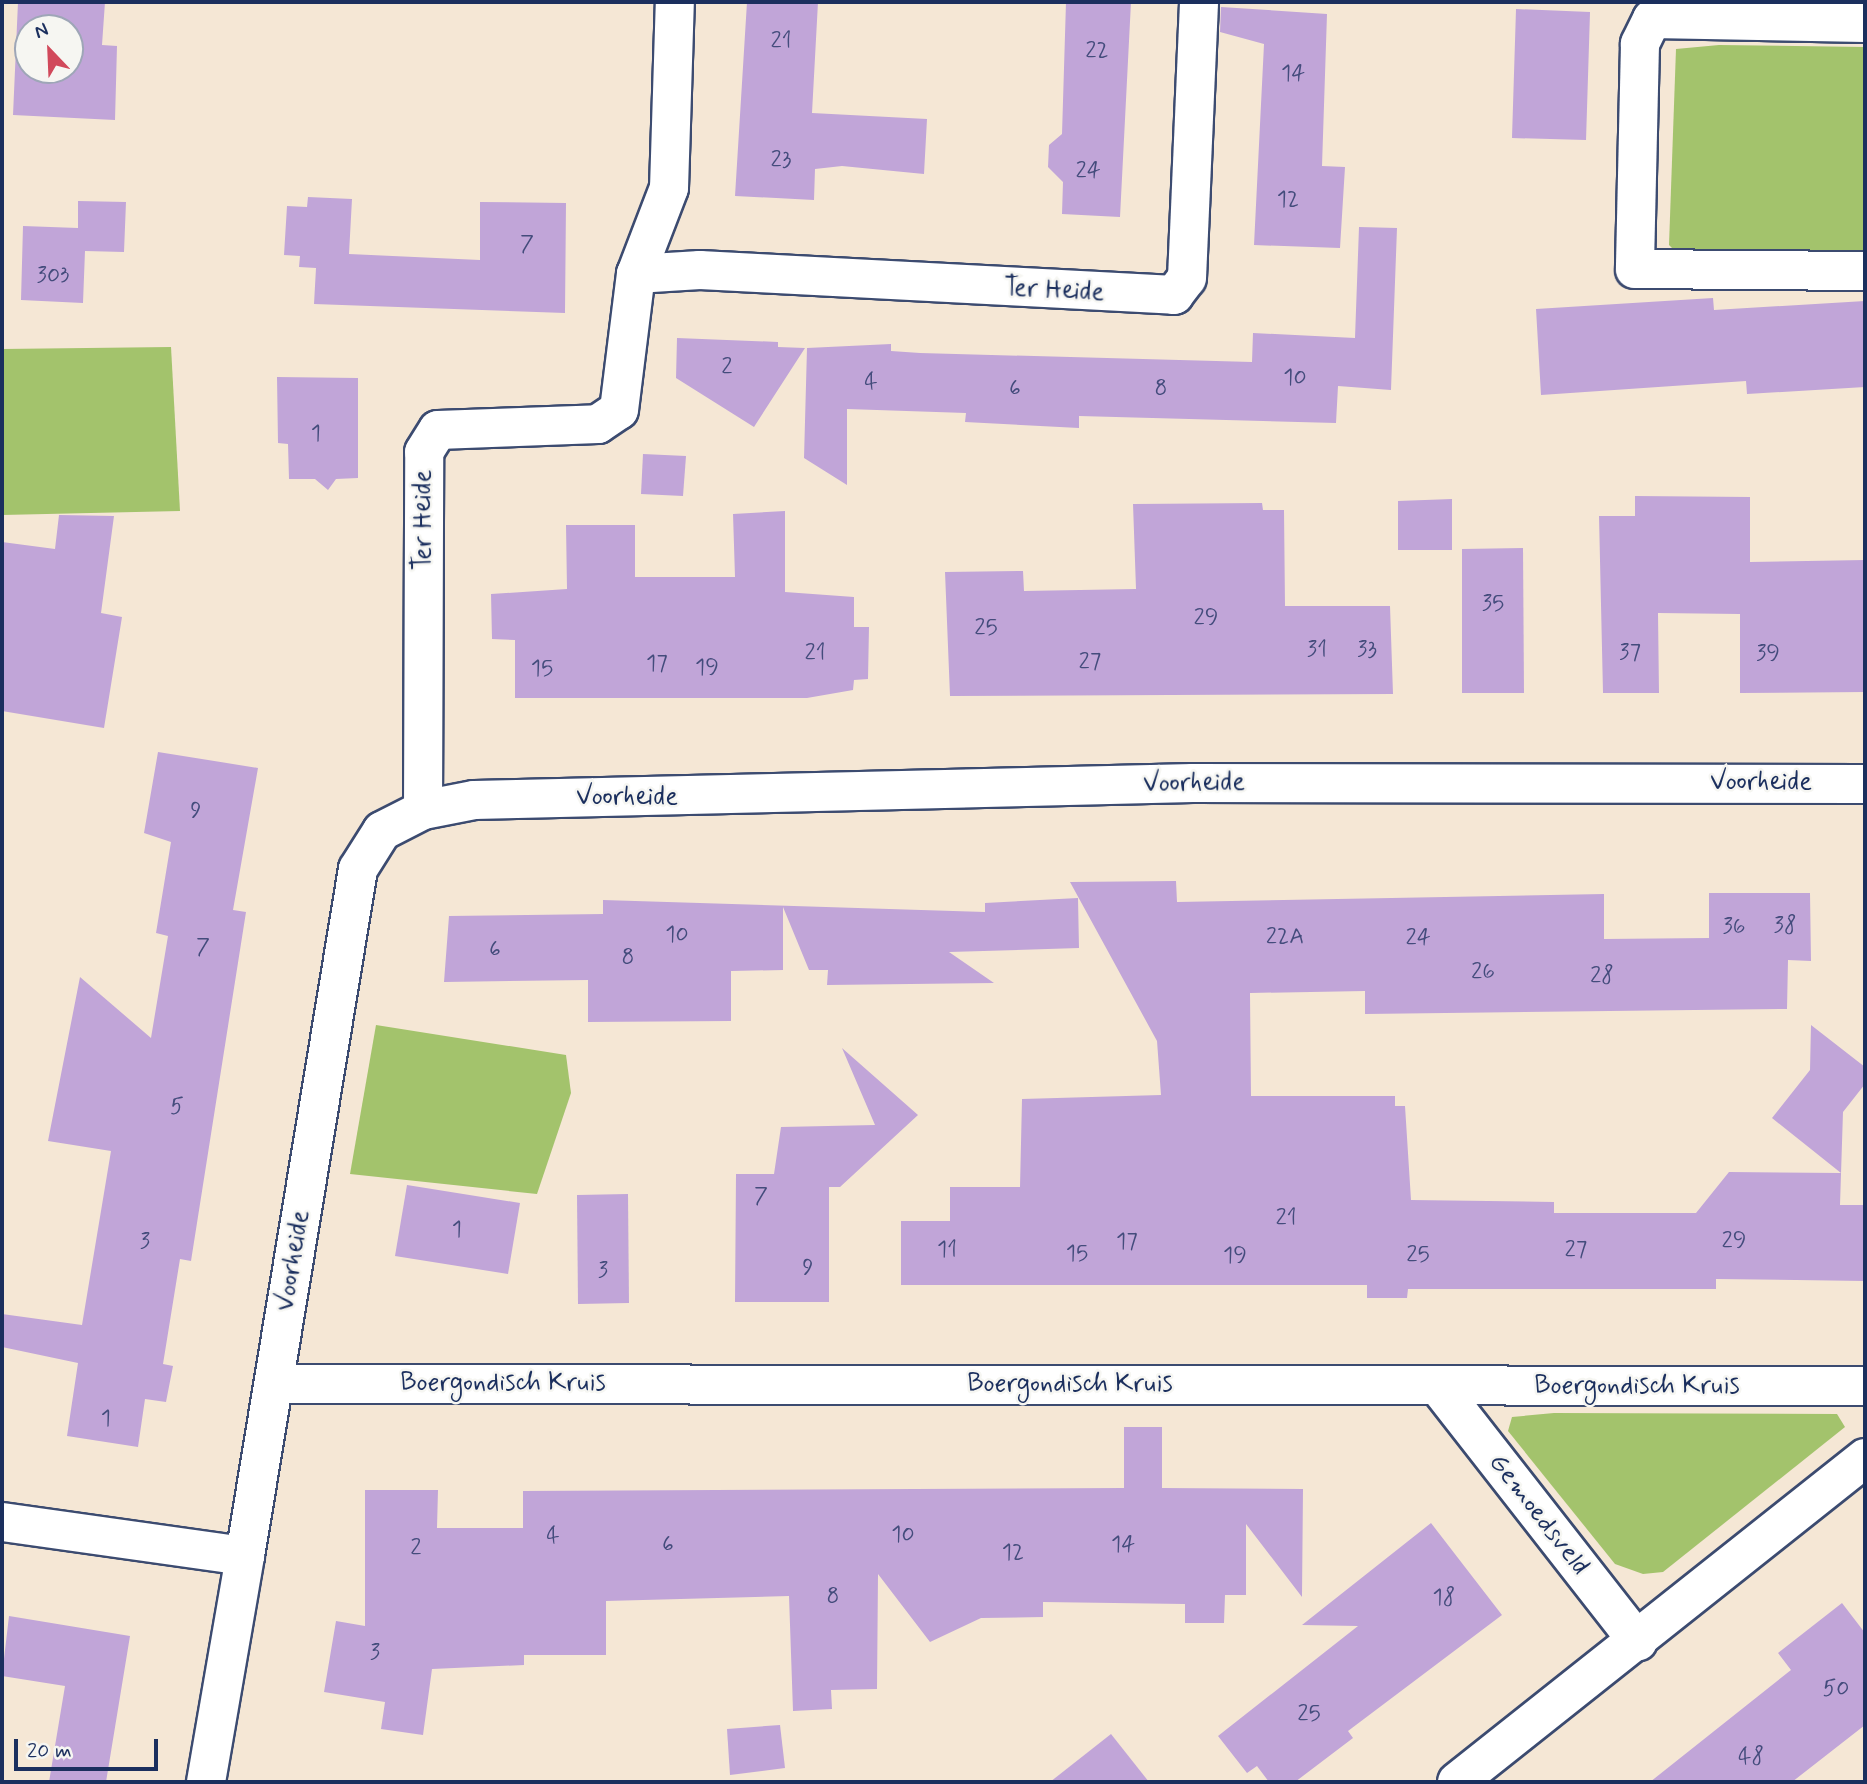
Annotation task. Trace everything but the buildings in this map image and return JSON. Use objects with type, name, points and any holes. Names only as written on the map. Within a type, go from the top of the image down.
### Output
[{"type":"street","name":"Ter Heide","points":[[423,810],[424,452],[438,430],[598,424],[619,410],[636,274],[669,188],[675,2]]},
{"type":"street","name":"Ter Heide","points":[[636,274],[700,270],[1174,295],[1187,278],[1199,2]]},
{"type":"street","points":[[1865,23],[1652,19],[1640,44],[1635,269],[1865,271]]},
{"type":"street","name":"Voorheide","points":[[245,1556],[358,869],[382,831],[423,810],[474,800],[1193,783],[1865,783]]},
{"type":"street","name":"Boergondisch Kruis","points":[[275,1384],[1865,1386]]},
{"type":"street","name":"Gemoedsveld","points":[[1439,1387],[1638,1642]]},
{"type":"street","points":[[1457,1782],[1638,1642],[1865,1458]]},
{"type":"street","points":[[2,1521],[245,1556],[206,1782]]},
{"type":"green space","points":[[1719,45],[1865,47],[1865,258],[1683,259],[1669,245],[1676,49]]},
{"type":"green space","points":[[171,347],[180,511],[2,515],[2,349]]},
{"type":"green space","points":[[376,1025],[566,1055],[571,1093],[537,1194],[350,1174]]},
{"type":"green space","points":[[1554,1413],[1837,1414],[1845,1427],[1663,1572],[1643,1574],[1615,1564],[1508,1431],[1512,1417]]}]
